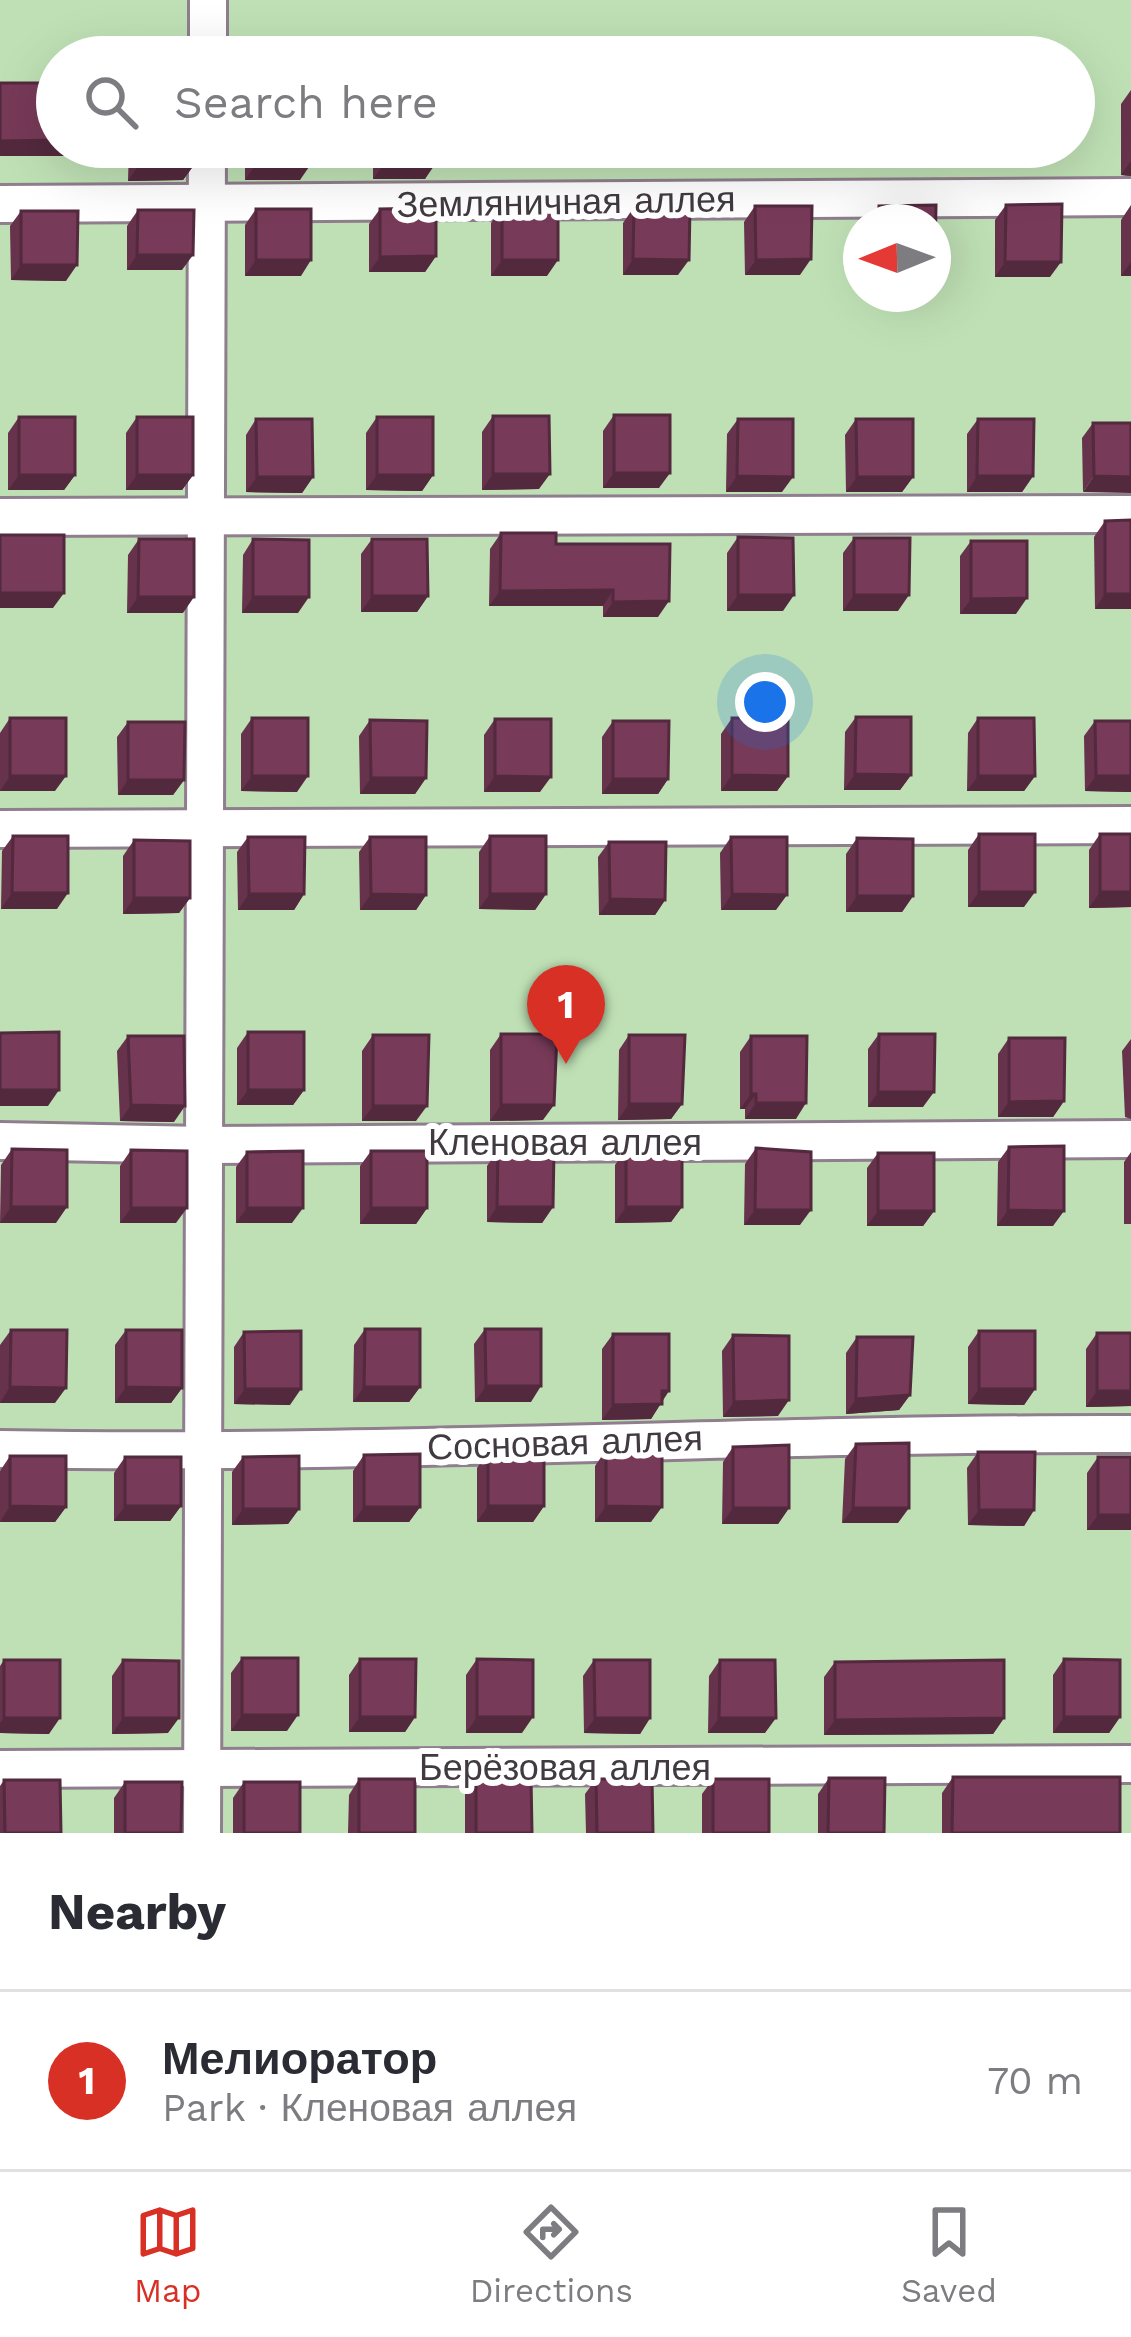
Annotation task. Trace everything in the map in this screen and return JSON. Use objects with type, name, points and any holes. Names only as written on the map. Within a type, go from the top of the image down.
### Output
[{"type":"street","points":[[208,0],[208,36]]},
{"type":"street","points":[[202,1833],[207,168]]},
{"type":"street","name":"Земляничная аллея","points":[[0,204],[1131,197]]},
{"type":"street","points":[[0,517],[1131,514]]},
{"type":"street","points":[[0,829],[1131,825]]},
{"type":"street","name":"Кленовая аллея","points":[[0,1142],[1131,1139]]},
{"type":"street","name":"Сосновая аллея","points":[[0,1449],[204,1453],[889,1433],[1131,1434]]},
{"type":"street","name":"Берёзовая аллея","points":[[0,1769],[1131,1765]]},
{"type":"green space","points":[[0,0],[1131,0],[1131,1833],[0,1833]]},
{"type":"building","points":[[0,83],[36,83],[36,140],[0,141]]},
{"type":"building","points":[[1062,204],[1061,262],[1005,262],[1006,205]]},
{"type":"building","points":[[755,206],[812,206],[811,259],[756,260]]},
{"type":"building","points":[[634,207],[690,207],[689,260],[633,259]]},
{"type":"building","points":[[436,208],[436,256],[380,257],[380,209]]},
{"type":"building","points":[[502,208],[558,208],[558,260],[502,260]]},
{"type":"building","points":[[256,209],[311,209],[311,260],[256,260]]},
{"type":"building","points":[[138,210],[194,210],[193,255],[137,255]]},
{"type":"building","points":[[21,211],[78,211],[77,265],[21,265]]},
{"type":"building","points":[[614,415],[670,415],[670,473],[614,473]]},
{"type":"building","points":[[493,416],[549,416],[550,474],[493,474]]},
{"type":"building","points":[[19,417],[75,417],[75,475],[19,475]]},
{"type":"building","points":[[137,417],[193,417],[193,475],[137,475]]},
{"type":"building","points":[[377,417],[433,417],[433,475],[377,475]]},
{"type":"building","points":[[256,419],[312,419],[313,477],[257,477]]},
{"type":"building","points":[[738,419],[793,419],[793,477],[737,476]]},
{"type":"building","points":[[856,419],[913,419],[913,477],[857,477]]},
{"type":"building","points":[[978,419],[1034,419],[1033,476],[977,476]]},
{"type":"building","points":[[1093,423],[1131,423],[1131,477],[1094,476]]},
{"type":"building","points":[[1131,520],[1131,594],[1105,594],[1105,521]]},
{"type":"building","points":[[501,533],[556,533],[556,544],[670,544],[669,601],[613,602],[613,590],[500,591]]},
{"type":"building","points":[[0,535],[64,535],[64,593],[0,593]]},
{"type":"building","points":[[738,537],[793,538],[794,595],[738,595]]},
{"type":"building","points":[[854,538],[910,538],[909,595],[854,595]]},
{"type":"building","points":[[139,539],[194,539],[194,597],[138,597]]},
{"type":"building","points":[[253,539],[309,540],[309,597],[253,597]]},
{"type":"building","points":[[372,539],[427,539],[428,596],[372,596]]},
{"type":"building","points":[[971,541],[1027,541],[1027,598],[971,599]]},
{"type":"building","points":[[856,717],[911,717],[911,775],[855,774]]},
{"type":"building","points":[[10,718],[66,718],[66,776],[10,776]]},
{"type":"building","points":[[252,718],[308,718],[308,776],[252,776]]},
{"type":"building","points":[[732,718],[788,718],[788,776],[732,775]]},
{"type":"building","points":[[978,718],[1034,718],[1035,776],[978,776]]},
{"type":"building","points":[[495,719],[551,719],[551,777],[495,776]]},
{"type":"building","points":[[370,720],[427,721],[426,778],[371,778]]},
{"type":"building","points":[[613,721],[669,721],[668,779],[613,779]]},
{"type":"building","points":[[1095,721],[1131,721],[1131,776],[1096,776]]},
{"type":"building","points":[[128,722],[185,722],[184,780],[128,780]]},
{"type":"building","points":[[979,834],[1035,834],[1035,892],[979,892]]},
{"type":"building","points":[[1100,834],[1131,834],[1131,892],[1100,892]]},
{"type":"building","points":[[13,836],[68,836],[68,893],[12,893]]},
{"type":"building","points":[[490,836],[546,836],[546,894],[490,894]]},
{"type":"building","points":[[248,837],[305,837],[304,894],[249,894]]},
{"type":"building","points":[[370,837],[426,837],[426,895],[371,894]]},
{"type":"building","points":[[731,837],[787,837],[787,895],[732,894]]},
{"type":"building","points":[[857,838],[913,839],[913,896],[857,896]]},
{"type":"building","points":[[134,840],[190,841],[190,898],[134,898]]},
{"type":"building","points":[[609,842],[666,842],[665,900],[610,899]]},
{"type":"building","points":[[59,1032],[59,1090],[0,1090],[0,1033]]},
{"type":"building","points":[[248,1032],[304,1032],[304,1090],[248,1090]]},
{"type":"building","points":[[501,1034],[557,1034],[554,1105],[501,1105]]},
{"type":"building","points":[[879,1034],[935,1034],[934,1092],[878,1092]]},
{"type":"building","points":[[373,1035],[429,1035],[427,1106],[373,1106]]},
{"type":"building","points":[[629,1035],[685,1035],[682,1104],[629,1104]]},
{"type":"building","points":[[128,1036],[184,1036],[185,1106],[131,1105]]},
{"type":"building","points":[[751,1036],[807,1036],[806,1103],[756,1103],[756,1094],[751,1094]]},
{"type":"building","points":[[1009,1038],[1065,1038],[1064,1101],[1009,1102]]},
{"type":"building","points":[[1064,1146],[1064,1211],[1008,1210],[1009,1147]]},
{"type":"building","points":[[756,1148],[811,1152],[811,1210],[755,1210]]},
{"type":"building","points":[[12,1149],[67,1150],[67,1207],[11,1207]]},
{"type":"building","points":[[626,1149],[682,1149],[682,1207],[626,1207]]},
{"type":"building","points":[[131,1150],[187,1151],[187,1208],[131,1208]]},
{"type":"building","points":[[498,1150],[554,1150],[553,1207],[497,1207]]},
{"type":"building","points":[[303,1151],[303,1208],[247,1208],[247,1152]]},
{"type":"building","points":[[371,1151],[427,1151],[427,1208],[371,1208]]},
{"type":"building","points":[[878,1153],[934,1153],[934,1211],[878,1211]]},
{"type":"building","points":[[365,1329],[420,1329],[420,1387],[364,1387]]},
{"type":"building","points":[[485,1329],[541,1329],[541,1386],[486,1386]]},
{"type":"building","points":[[11,1330],[67,1330],[66,1388],[10,1387]]},
{"type":"building","points":[[126,1330],[182,1330],[182,1388],[126,1387]]},
{"type":"building","points":[[301,1331],[301,1389],[245,1389],[244,1332]]},
{"type":"building","points":[[979,1331],[1035,1331],[1035,1389],[979,1389]]},
{"type":"building","points":[[1097,1333],[1131,1333],[1131,1391],[1097,1391]]},
{"type":"building","points":[[613,1334],[669,1334],[669,1391],[662,1391],[662,1404],[613,1405]]},
{"type":"building","points":[[733,1335],[789,1336],[789,1400],[734,1402]]},
{"type":"building","points":[[857,1337],[913,1337],[910,1395],[856,1399]]},
{"type":"building","points":[[909,1443],[909,1508],[853,1508],[856,1444]]},
{"type":"building","points":[[789,1445],[789,1508],[733,1508],[733,1447]]},
{"type":"building","points":[[662,1449],[662,1507],[606,1506],[606,1450]]},
{"type":"building","points":[[544,1451],[544,1506],[488,1506],[488,1453]]},
{"type":"building","points":[[978,1452],[1035,1452],[1034,1510],[979,1510]]},
{"type":"building","points":[[420,1454],[420,1507],[364,1507],[364,1455]]},
{"type":"building","points":[[10,1456],[66,1456],[66,1507],[10,1506]]},
{"type":"building","points":[[299,1456],[299,1509],[243,1509],[243,1457]]},
{"type":"building","points":[[125,1457],[181,1457],[181,1506],[125,1506]]},
{"type":"building","points":[[1098,1457],[1131,1457],[1131,1515],[1098,1515]]},
{"type":"building","points":[[242,1658],[298,1658],[298,1715],[242,1715]]},
{"type":"building","points":[[360,1659],[416,1659],[415,1717],[360,1717]]},
{"type":"building","points":[[477,1659],[533,1660],[533,1717],[477,1717]]},
{"type":"building","points":[[1064,1659],[1120,1660],[1120,1717],[1064,1717]]},
{"type":"building","points":[[4,1660],[60,1660],[60,1718],[4,1718]]},
{"type":"building","points":[[123,1660],[179,1661],[179,1718],[123,1718]]},
{"type":"building","points":[[594,1660],[650,1660],[650,1718],[595,1718]]},
{"type":"building","points":[[720,1660],[775,1660],[776,1718],[719,1718]]},
{"type":"building","points":[[1004,1660],[1004,1718],[835,1720],[835,1662]]},
{"type":"building","points":[[476,1776],[531,1777],[532,1833],[476,1833]]},
{"type":"building","points":[[953,1777],[1120,1777],[1120,1833],[952,1833]]},
{"type":"building","points":[[829,1778],[885,1778],[884,1833],[828,1833]]},
{"type":"building","points":[[359,1779],[415,1779],[415,1833],[359,1833]]},
{"type":"building","points":[[596,1779],[652,1779],[653,1833],[597,1833]]},
{"type":"building","points":[[713,1779],[769,1779],[769,1833],[713,1833]]},
{"type":"building","points":[[4,1780],[60,1780],[61,1833],[5,1833]]},
{"type":"building","points":[[125,1782],[182,1782],[181,1833],[125,1833]]},
{"type":"building","points":[[244,1782],[300,1782],[300,1833],[244,1833]]},
{"type":"place","name":"Мелиоратор","points":[[566,1064]]}]
